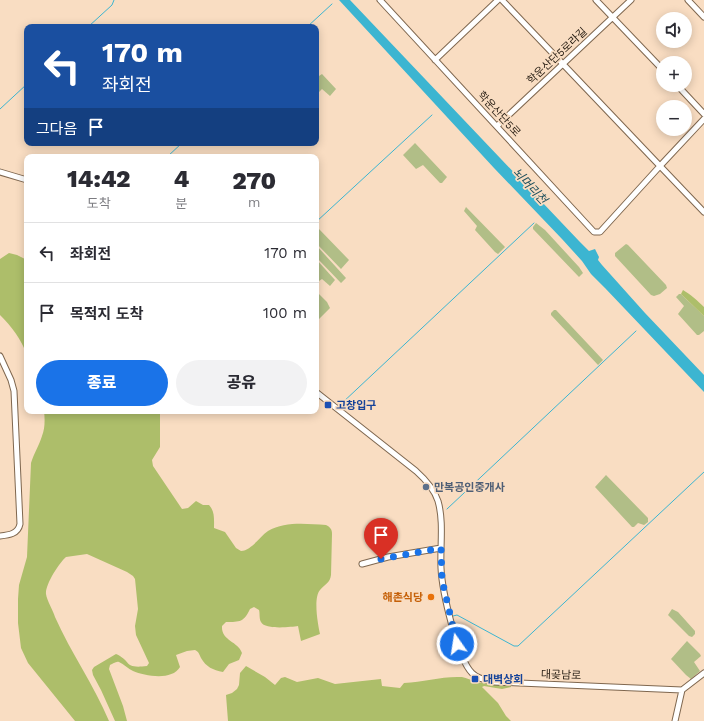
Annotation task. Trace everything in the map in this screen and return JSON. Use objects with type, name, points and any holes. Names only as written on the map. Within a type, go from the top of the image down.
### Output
[{"type":"street","name":"학운산단5로","points":[[380,0],[594,232],[600,232],[660,166]]},
{"type":"street","points":[[435,60],[498,0]]},
{"type":"street","points":[[502,0],[704,212]]},
{"type":"street","points":[[596,0],[656,63]]},
{"type":"street","name":"학운산단5로라길","points":[[497,126],[631,0]]},
{"type":"street","points":[[688,0],[704,17]]},
{"type":"street","points":[[684,92],[704,114]]},
{"type":"street","points":[[660,166],[704,119]]},
{"type":"street","points":[[0,172],[24,179]]},
{"type":"street","points":[[0,356],[11,380],[14,391],[20,524],[18,530],[13,534],[0,536]]},
{"type":"street","name":"대곶남로","points":[[319,394],[416,471],[428,484],[437,499],[440,510],[442,580],[457,644],[463,662],[472,674],[494,682],[519,684],[682,690]]},
{"type":"street","points":[[362,564],[388,557],[441,548]]},
{"type":"street","points":[[675,721],[682,690],[704,673]]},
{"type":"green space","points":[[322,74],[336,89],[330,96],[322,89],[319,92],[319,76]]},
{"type":"green space","points":[[415,143],[447,177],[442,183],[440,183],[423,165],[416,169],[403,155]]},
{"type":"green space","points":[[466,207],[505,247],[498,254],[475,230],[477,226],[464,211]]},
{"type":"green space","points":[[536,223],[545,230],[579,267],[583,273],[579,277],[533,229]]},
{"type":"green space","points":[[319,229],[349,260],[341,269],[319,246]]},
{"type":"green space","points":[[626,244],[666,285],[667,288],[660,294],[654,296],[651,295],[615,256],[615,253]]},
{"type":"green space","points":[[319,248],[346,278],[341,283],[319,260]]},
{"type":"green space","points":[[9,253],[24,258],[24,348],[16,334],[0,315],[0,259]]},
{"type":"green space","points":[[319,262],[335,280],[330,286],[322,279],[319,281]]},
{"type":"green space","points":[[683,290],[704,307],[704,316],[681,294]]},
{"type":"green space","points":[[319,294],[327,302],[330,308],[319,319]]},
{"type":"green space","points":[[681,294],[704,316],[704,331],[699,335],[697,335],[678,314],[684,306],[676,297]]},
{"type":"green space","points":[[554,310],[556,310],[603,360],[598,365],[551,315]]},
{"type":"green space","points":[[44,414],[160,414],[160,447],[152,460],[153,466],[182,509],[188,508],[196,501],[203,505],[209,505],[213,513],[214,528],[225,532],[236,548],[241,551],[252,546],[268,531],[289,524],[326,525],[329,527],[332,534],[331,575],[328,582],[318,594],[316,605],[320,634],[301,641],[298,626],[273,627],[263,625],[260,621],[259,610],[254,607],[250,609],[246,617],[243,619],[235,622],[226,622],[222,626],[224,635],[240,649],[242,653],[239,660],[229,664],[223,672],[208,666],[195,650],[176,655],[180,667],[171,674],[165,676],[151,676],[138,673],[119,662],[116,662],[110,665],[109,669],[127,721],[115,721],[92,670],[94,667],[116,654],[124,659],[128,664],[134,666],[147,666],[149,663],[136,635],[135,626],[138,609],[135,579],[127,572],[87,554],[66,557],[56,569],[50,580],[46,594],[61,630],[109,721],[75,721],[28,663],[21,648],[18,623],[19,585],[27,557],[31,463],[43,433]]},
{"type":"green space","points":[[606,475],[648,518],[648,522],[644,525],[638,523],[632,527],[595,487]]},
{"type":"green space","points":[[672,609],[678,612],[695,631],[695,634],[692,637],[689,636],[668,615]]},
{"type":"green space","points":[[687,641],[701,656],[694,662],[700,671],[691,679],[671,659]]},
{"type":"green space","points":[[246,666],[265,677],[275,685],[281,678],[285,677],[297,682],[318,678],[335,684],[381,679],[382,686],[400,688],[404,683],[440,678],[462,677],[481,683],[511,685],[511,687],[502,689],[482,687],[498,703],[511,721],[228,721],[226,695],[237,689],[239,685],[240,673]]},
{"type":"water","points":[[339,0],[350,0],[579,241],[589,251],[595,249],[599,257],[598,260],[602,265],[704,375],[704,392],[591,274],[582,261],[562,239],[494,168]]},
{"type":"waterway","points":[[91,24],[112,5],[114,0]]},
{"type":"waterway","points":[[310,24],[332,4]]},
{"type":"waterway","points":[[0,109],[24,87]]},
{"type":"waterway","points":[[319,219],[432,115]]},
{"type":"waterway","points":[[170,154],[179,146]]},
{"type":"waterway","points":[[341,404],[534,223]]},
{"type":"waterway","points":[[447,509],[636,331]]},
{"type":"waterway","points":[[453,616],[457,615],[514,646],[518,646],[704,472]]},
{"type":"place","name":"고창입구","points":[[328,405]]},
{"type":"place","name":"만복공인중개사","points":[[426,487]]},
{"type":"place","name":"해촌식당","points":[[431,597]]},
{"type":"place","name":"대벽상회","points":[[475,679]]},
{"type":"route","points":[[381,559],[441,548],[442,580],[457,644]]},
{"type":"water label","name":"뇌머리천","points":[[530,186]]}]
